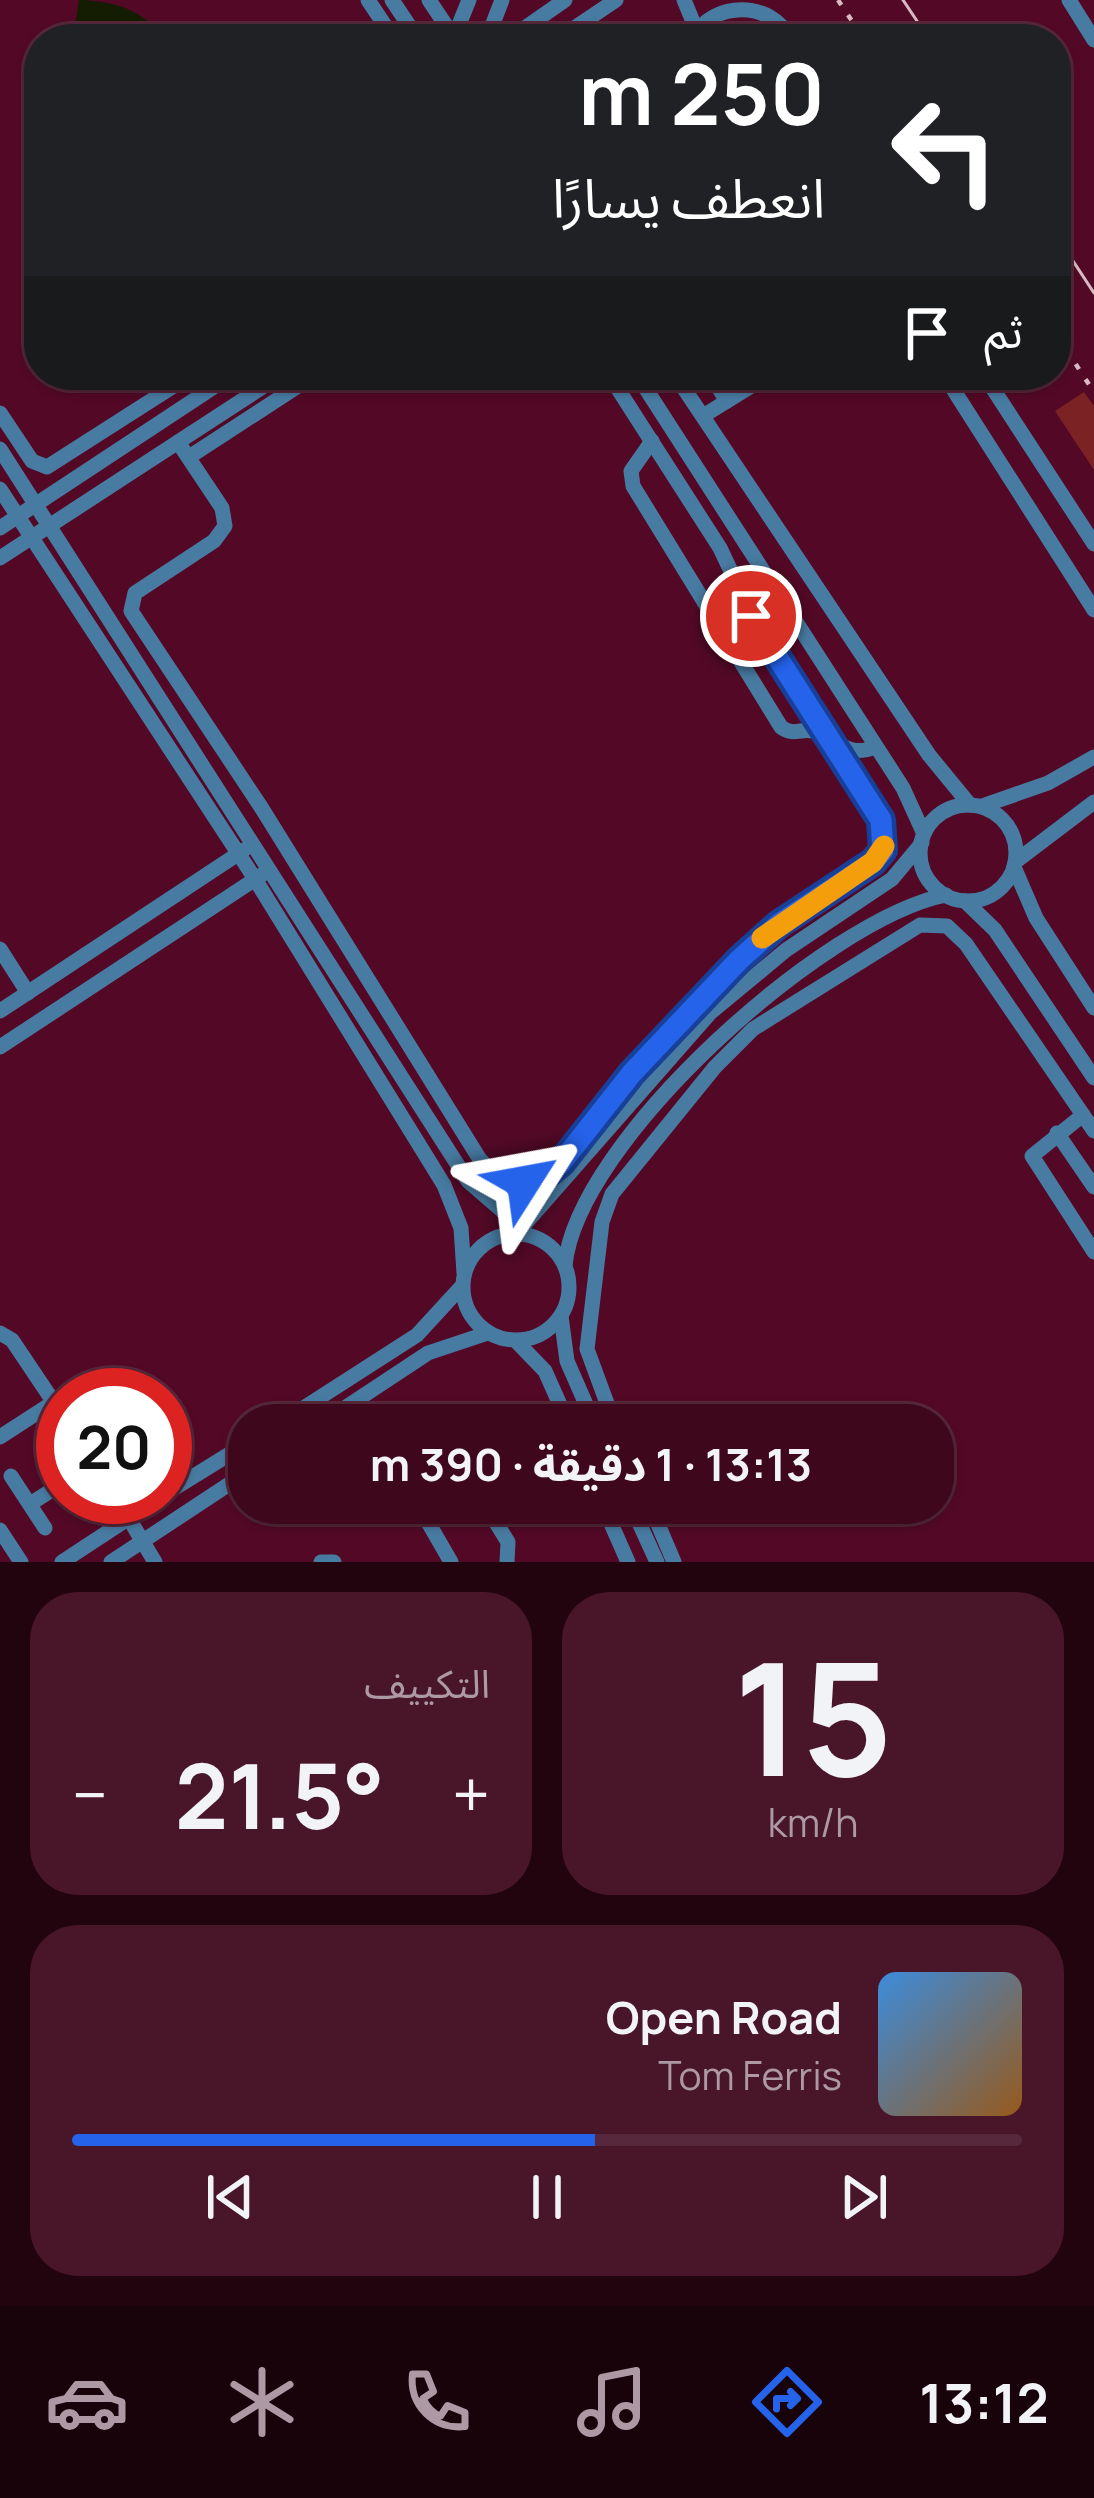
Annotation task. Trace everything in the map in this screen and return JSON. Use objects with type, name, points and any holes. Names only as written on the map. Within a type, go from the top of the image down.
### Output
[{"type":"street","points":[[499,7],[516,0]]},
{"type":"street","points":[[530,24],[565,0]]},
{"type":"street","points":[[581,24],[616,0]]},
{"type":"street","points":[[1069,0],[1094,40]]},
{"type":"street","points":[[702,24],[713,11],[737,2],[776,16],[781,24]]},
{"type":"street","points":[[0,413],[32,461],[47,466],[167,390]]},
{"type":"street","points":[[0,528],[209,390]]},
{"type":"street","points":[[0,558],[258,390]]},
{"type":"street","points":[[189,457],[292,390]]},
{"type":"street","points":[[178,442],[222,508],[225,526],[214,541],[132,597],[131,611],[485,1166],[513,1181],[544,1177],[658,1044],[758,941],[879,856],[884,827],[757,628],[736,581],[619,390]]},
{"type":"street","points":[[647,390],[876,747],[923,839],[928,879],[946,896],[965,901],[995,930],[1094,1078]]},
{"type":"street","points":[[686,390],[929,754],[975,806],[1009,827],[1015,865],[1036,918],[1094,1008]]},
{"type":"street","points":[[720,390],[727,401]]},
{"type":"street","points":[[703,416],[738,390]]},
{"type":"street","points":[[954,390],[1094,610]]},
{"type":"street","points":[[994,390],[1094,544]]},
{"type":"street","points":[[652,441],[634,466],[631,481],[784,730],[812,730],[857,752],[876,747]]},
{"type":"street","points":[[0,448],[273,867],[468,1181],[505,1213],[516,1233],[546,1243],[565,1266]]},
{"type":"street","points":[[0,489],[255,879],[445,1185],[460,1228],[469,1313],[488,1333],[516,1341],[538,1336],[561,1316]]},
{"type":"street","points":[[1049,538],[1077,518]]},
{"type":"street","points":[[704,602],[736,581]]},
{"type":"street","points":[[147,674],[166,662]]},
{"type":"street","points":[[310,1404],[417,1335],[463,1280],[482,1245],[516,1233],[574,1175],[658,1067],[710,1013],[786,950],[892,879],[943,812],[1048,783],[1094,757]]},
{"type":"street","points":[[965,901],[1000,889],[1015,865],[1094,802]]},
{"type":"street","points":[[0,1011],[256,842]]},
{"type":"street","points":[[0,1047],[273,867]]},
{"type":"street","points":[[586,1404],[568,1361],[561,1316],[569,1292],[565,1266],[573,1226],[593,1189],[668,1091],[726,1030],[821,956],[907,908],[946,896]]},
{"type":"street","points":[[607,1404],[587,1349],[605,1208],[715,1067],[782,1008],[920,925],[947,926],[961,937],[1094,1131]]},
{"type":"street","points":[[0,950],[28,993]]},
{"type":"street","points":[[334,966],[352,954]]},
{"type":"street","points":[[1083,1114],[1036,1148],[1033,1160],[1094,1252]]},
{"type":"street","points":[[1057,1132],[1094,1187]]},
{"type":"street","points":[[0,1333],[12,1340],[36,1376]]},
{"type":"street","points":[[352,1404],[428,1354],[488,1333]]},
{"type":"street","points":[[516,1341],[545,1371],[560,1404]]},
{"type":"street","points":[[0,1437],[36,1420]]},
{"type":"street","points":[[192,1478],[228,1455]]},
{"type":"street","points":[[11,1476],[45,1528]]},
{"type":"street","points":[[110,1562],[228,1486]]},
{"type":"street","points":[[30,1504],[36,1500]]},
{"type":"street","points":[[62,1562],[118,1524]]},
{"type":"street","points":[[132,1524],[155,1562]]},
{"type":"street","points":[[429,1524],[451,1562]]},
{"type":"street","points":[[497,1524],[508,1542],[507,1562]]},
{"type":"street","points":[[611,1524],[628,1562]]},
{"type":"street","points":[[640,1524],[657,1562]]},
{"type":"street","points":[[658,1524],[674,1562]]},
{"type":"street","points":[[0,1530],[21,1562]]},
{"type":"street","points":[[321,1562],[334,1562]]},
{"type":"shaded area","points":[[79,0],[114,4],[150,24],[72,24]]},
{"type":"building","points":[[1084,392],[1094,406],[1094,470],[1055,411]]},
{"type":"tram line","points":[[903,0],[919,24]]},
{"type":"tram line","points":[[1071,258],[1094,293]]},
{"type":"railway","points":[[838,0],[854,24]]},
{"type":"railway","points":[[1071,357],[1094,392]]},
{"type":"slow traffic","points":[[762,938],[873,862],[884,846]]},
{"type":"route","points":[[524,1182],[544,1177],[561,1163],[658,1044],[758,941],[873,862],[883,850],[886,835],[881,820],[751,616]]}]
